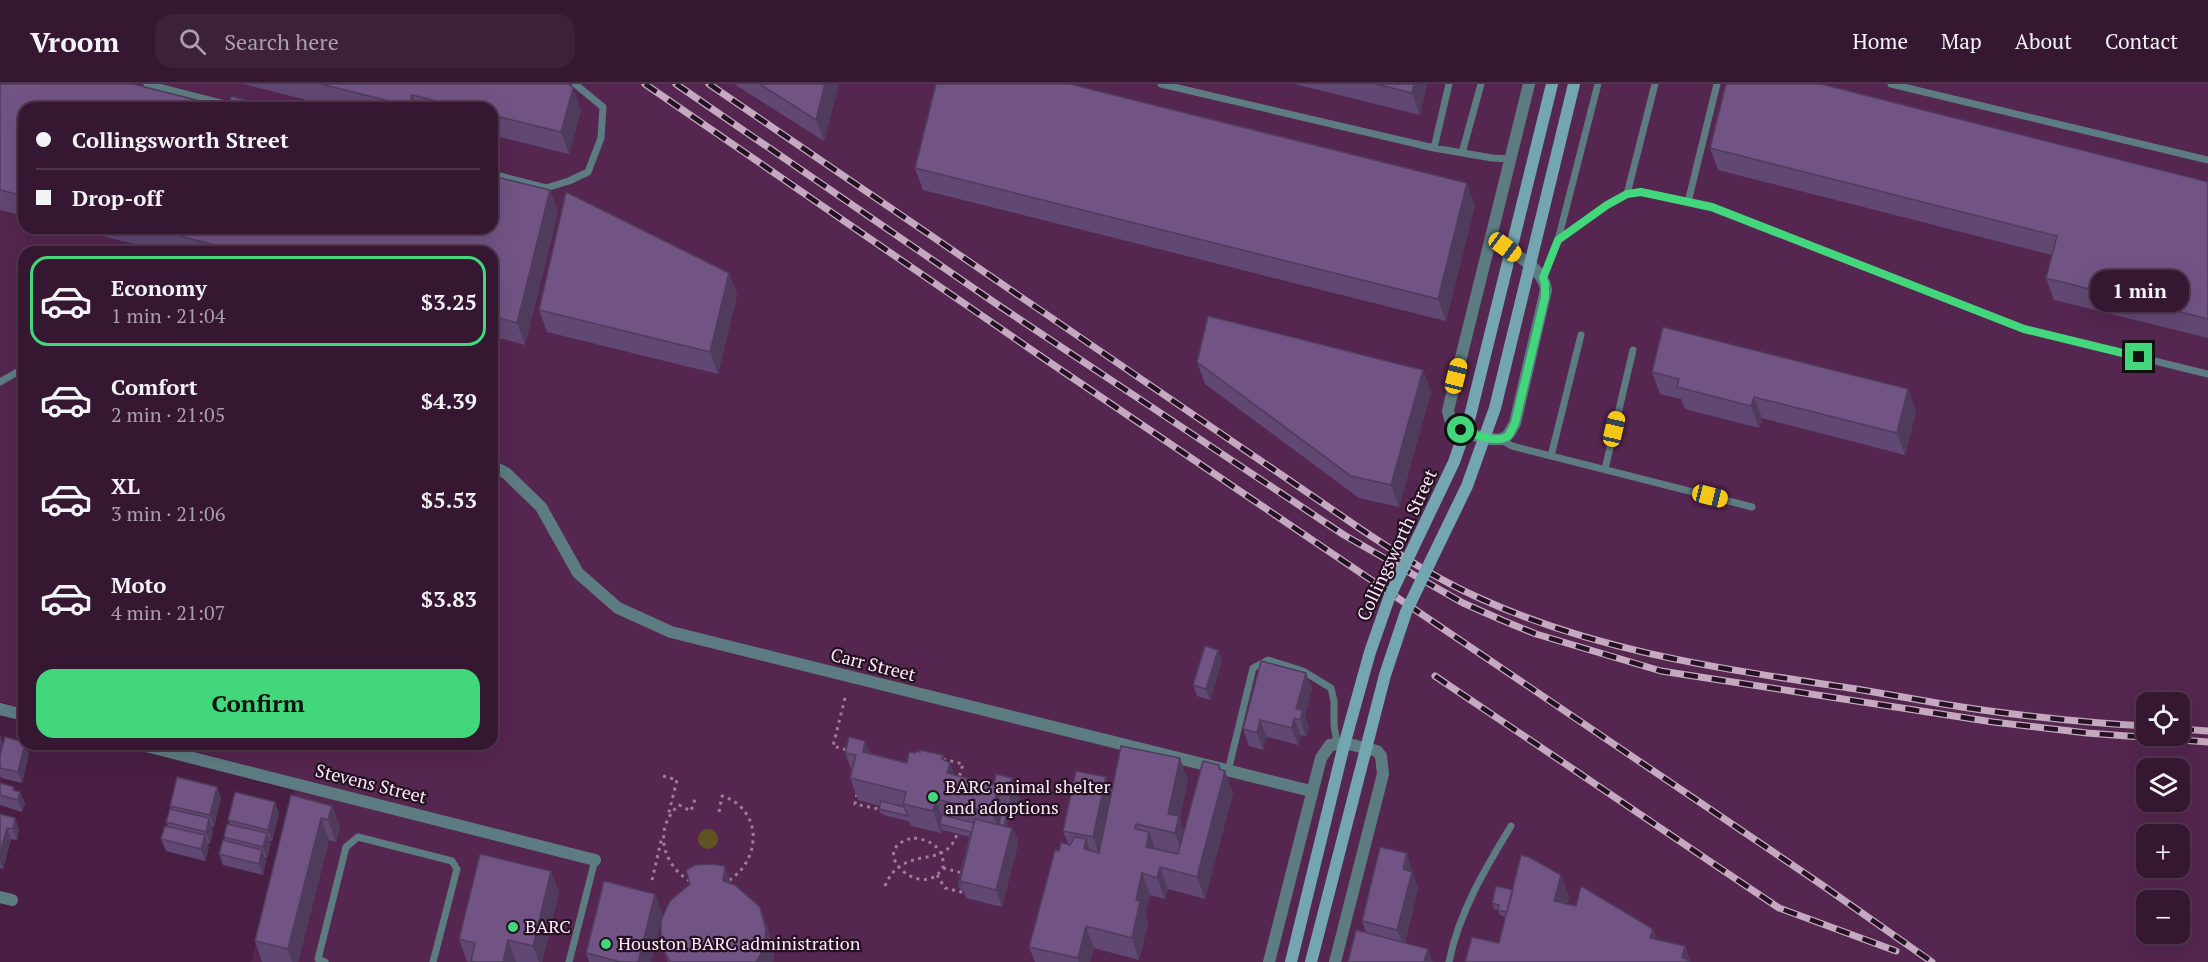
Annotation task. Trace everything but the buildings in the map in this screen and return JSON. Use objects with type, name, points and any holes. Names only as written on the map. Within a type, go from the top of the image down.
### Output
[{"type":"main road","name":"Collingsworth Street","points":[[1291,962],[1343,749],[1370,652],[1389,598],[1450,473],[1470,416],[1519,210],[1552,84]]},
{"type":"main road","name":"Collingsworth Street","points":[[1311,962],[1385,675],[1406,612],[1467,486],[1495,408],[1574,84]]},
{"type":"street","points":[[1490,244],[1505,247],[1543,278],[1545,284],[1545,297],[1515,423],[1507,436],[1501,440],[1461,430],[1451,423],[1448,411],[1529,84]]},
{"type":"street","name":"Carr Street","points":[[498,469],[506,473],[541,507],[578,573],[618,608],[671,632],[1311,792]]},
{"type":"street","points":[[0,709],[18,714]]},
{"type":"street","points":[[1269,962],[1311,792],[1325,750],[1337,743],[1377,752],[1381,756],[1383,774],[1335,962]]},
{"type":"street","name":"Stevens Street","points":[[162,750],[595,860]]},
{"type":"lane","points":[[147,84],[217,102]]},
{"type":"lane","points":[[498,176],[546,188],[588,172],[601,138],[603,107],[574,84]]},
{"type":"lane","points":[[1161,84],[1434,148],[1511,159]]},
{"type":"lane","points":[[1434,148],[1449,84]]},
{"type":"lane","points":[[1462,153],[1481,84]]},
{"type":"lane","points":[[1543,278],[1558,240],[1598,84]]},
{"type":"lane","points":[[1627,194],[1655,84]]},
{"type":"lane","points":[[1688,202],[1718,84]]},
{"type":"lane","points":[[1891,84],[2208,160]]},
{"type":"lane","points":[[1558,240],[1607,205],[1627,194],[1641,192],[1712,207],[2024,329],[2208,374]]},
{"type":"lane","points":[[1551,456],[1581,335]]},
{"type":"lane","points":[[1605,469],[1633,350]]},
{"type":"lane","points":[[0,382],[18,370]]},
{"type":"lane","points":[[1501,440],[1512,446],[1752,507]]},
{"type":"lane","points":[[1228,771],[1253,668],[1268,660],[1303,671],[1331,688],[1337,743]]},
{"type":"lane","points":[[1449,962],[1453,944],[1477,881],[1511,826]]},
{"type":"lane","points":[[325,962],[318,959],[346,847],[358,837],[452,861],[457,869],[433,962]]},
{"type":"lane","points":[[569,962],[595,860]]},
{"type":"path","points":[[845,698],[833,746],[855,752]]},
{"type":"path","points":[[938,758],[963,764],[959,778]]},
{"type":"path","points":[[948,768],[950,761]]},
{"type":"path","points":[[652,880],[677,780],[663,776]]},
{"type":"path","points":[[953,776],[966,780]]},
{"type":"path","points":[[859,784],[855,804],[884,811]]},
{"type":"path","points":[[1012,798],[1014,792],[1025,794]]},
{"type":"path","points":[[718,812],[722,796],[732,800],[747,815],[754,835],[752,851],[746,865],[731,879],[721,884]]},
{"type":"path","points":[[665,826],[672,812],[679,805],[692,811],[695,798]]},
{"type":"path","points":[[663,834],[664,847],[672,866],[694,883]]},
{"type":"path","points":[[885,886],[897,867],[914,859],[942,853],[952,844],[957,834]]},
{"type":"path","points":[[914,838],[926,840],[942,853],[943,868],[937,875],[926,878],[914,877],[897,867],[895,851],[906,840],[914,838]]},
{"type":"path","points":[[943,868],[964,873]]},
{"type":"path","points":[[937,875],[945,888],[964,894],[965,890]]},
{"type":"shaded area","points":[[0,84],[2208,84],[2208,962],[251,962],[298,778],[189,750],[498,750],[498,246],[18,246],[18,706],[0,702]]},
{"type":"shaded area","points":[[704,829],[712,829],[718,835],[718,843],[712,849],[704,849],[698,843],[698,835]]},
{"type":"railway","points":[[645,84],[1055,366],[1822,885],[1932,962]]},
{"type":"railway","points":[[676,84],[1001,307],[1344,535],[1463,603],[1504,621],[1536,634],[1661,671],[1993,722],[2087,733],[2208,742]]},
{"type":"railway","points":[[709,84],[1368,534],[1435,576],[1477,597],[1524,617],[1572,633],[1670,658],[1975,709],[2136,725]]},
{"type":"railway","points":[[1435,676],[1779,908],[1896,951]]},
{"type":"railway","points":[[2190,730],[2208,731]]},
{"type":"place","name":"BARC animal shelter and adoptions","points":[[933,797]]},
{"type":"place","name":"BARC","points":[[513,927]]},
{"type":"place","name":"Houston BARC administration","points":[[606,944]]},
{"type":"route","points":[[1461,430],[1469,434],[1501,440],[1511,431],[1515,423],[1545,297],[1543,278],[1558,240],[1607,205],[1627,194],[1641,192],[1712,207],[2024,329],[2139,357]]}]
